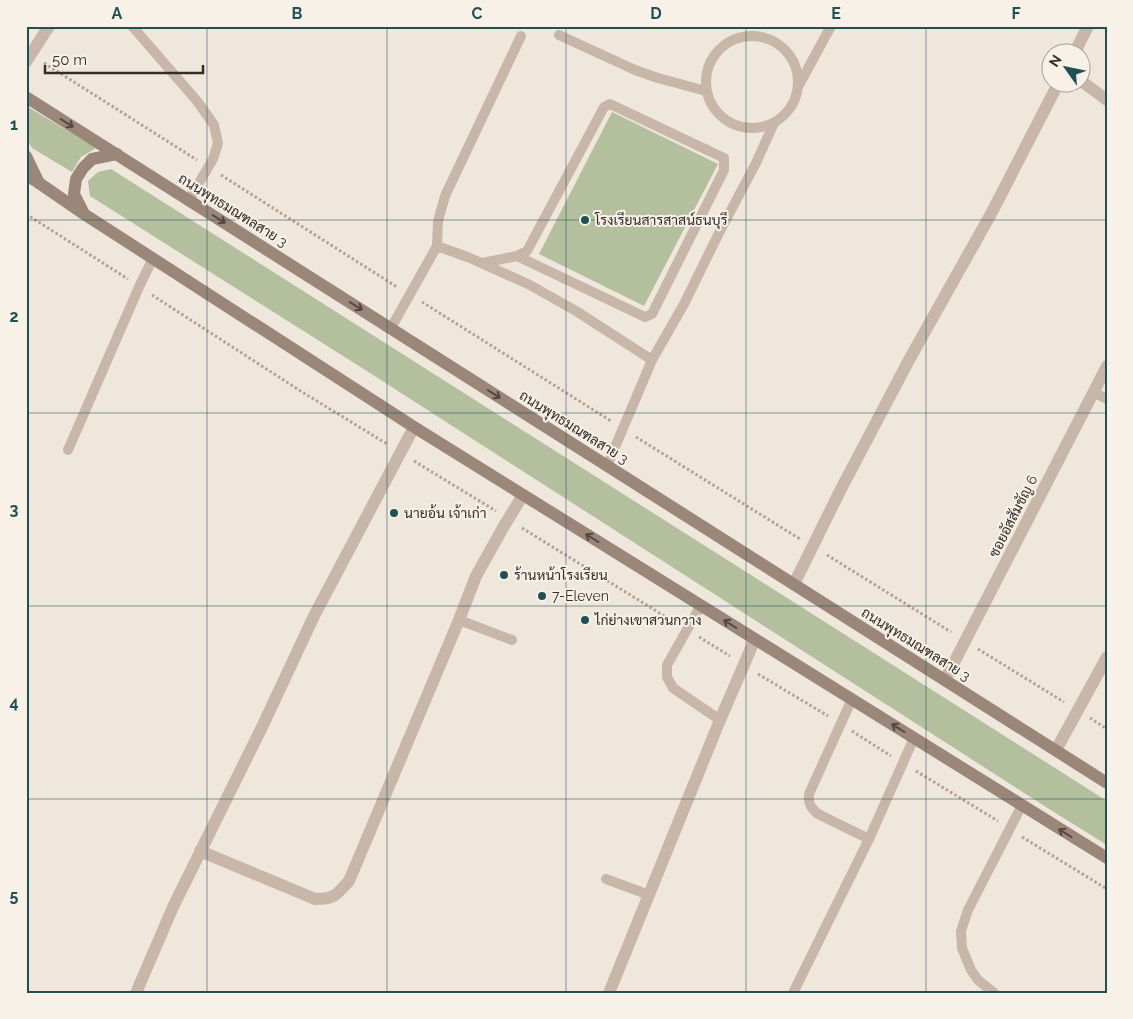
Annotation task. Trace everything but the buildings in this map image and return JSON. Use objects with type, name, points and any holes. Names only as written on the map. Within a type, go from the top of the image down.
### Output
[{"type":"main road","name":"ถนนพุทธมณฑลสาย 3","points":[[26,97],[1107,783]]},
{"type":"main road","points":[[84,214],[74,194],[76,179],[79,173],[92,159],[118,154]]},
{"type":"main road","points":[[26,156],[39,182]]},
{"type":"main road","points":[[26,175],[414,427],[1107,858]]},
{"type":"street","points":[[26,62],[49,26]]},
{"type":"street","points":[[1080,42],[1088,26]]},
{"type":"street","points":[[1090,87],[1107,100]]},
{"type":"street","points":[[794,584],[840,490],[909,360],[992,212],[1055,92]]},
{"type":"street","name":"ซอยอัสสัมชัญ 6","points":[[945,680],[1107,366]]},
{"type":"street","points":[[136,993],[173,907],[263,725],[314,616],[414,427]]},
{"type":"street","points":[[200,851],[315,899],[329,899],[349,881],[476,576],[523,495]]},
{"type":"street","points":[[610,992],[720,720],[755,639]]},
{"type":"street","points":[[1056,750],[1107,657]]},
{"type":"lane","points":[[132,26],[197,101],[214,125],[218,143],[213,159],[189,200]]},
{"type":"lane","points":[[798,86],[797,70],[790,56],[779,44],[765,37],[749,36],[734,39],[720,48],[711,60],[706,76],[706,91],[711,105],[720,116],[732,124],[746,128],[760,128],[774,123],[786,113],[794,101],[798,86],[830,26]]},
{"type":"lane","points":[[559,35],[635,70],[706,91]]},
{"type":"lane","points":[[391,328],[437,246],[438,221],[445,196],[521,36]]},
{"type":"lane","points":[[482,263],[517,256],[527,251],[604,107],[610,104],[724,158],[724,170],[652,314],[645,317],[517,256]]},
{"type":"lane","points":[[607,466],[652,360],[684,304],[756,163],[774,123]]},
{"type":"lane","points":[[437,246],[482,263],[538,289],[652,360]]},
{"type":"lane","points":[[68,450],[153,258]]},
{"type":"lane","points":[[1093,392],[1107,399]]},
{"type":"lane","points":[[701,605],[667,665],[667,677],[674,688],[720,720]]},
{"type":"lane","points":[[459,620],[512,640]]},
{"type":"lane","points":[[852,699],[809,794],[808,802],[818,814],[869,838]]},
{"type":"lane","points":[[793,993],[869,838],[914,738]]},
{"type":"lane","points":[[994,993],[978,980],[972,970],[962,948],[961,931],[968,910],[1022,805]]},
{"type":"lane","points":[[606,879],[649,895]]},
{"type":"path","points":[[46,64],[410,295],[1107,729]]},
{"type":"path","points":[[26,214],[299,390],[1107,889]]},
{"type":"green space","points":[[28,107],[96,148],[81,157],[72,172],[32,148],[26,138],[26,111]]},
{"type":"green space","points":[[612,112],[718,164],[644,306],[539,254]]},
{"type":"green space","points":[[111,169],[1107,801],[1107,845],[90,196],[88,181],[98,172]]},
{"type":"place","name":"โรงเรียนสารสาสน์ธนบุรี","points":[[585,220]]},
{"type":"place","name":"นายอ้น เจ้าเก่า","points":[[394,513]]},
{"type":"place","name":"ร้านหน้าโรงเรียน","points":[[504,575]]},
{"type":"place","name":"7-Eleven","points":[[542,596]]},
{"type":"place","name":"ไก่ย่างเขาสวนกวาง","points":[[585,620]]}]
